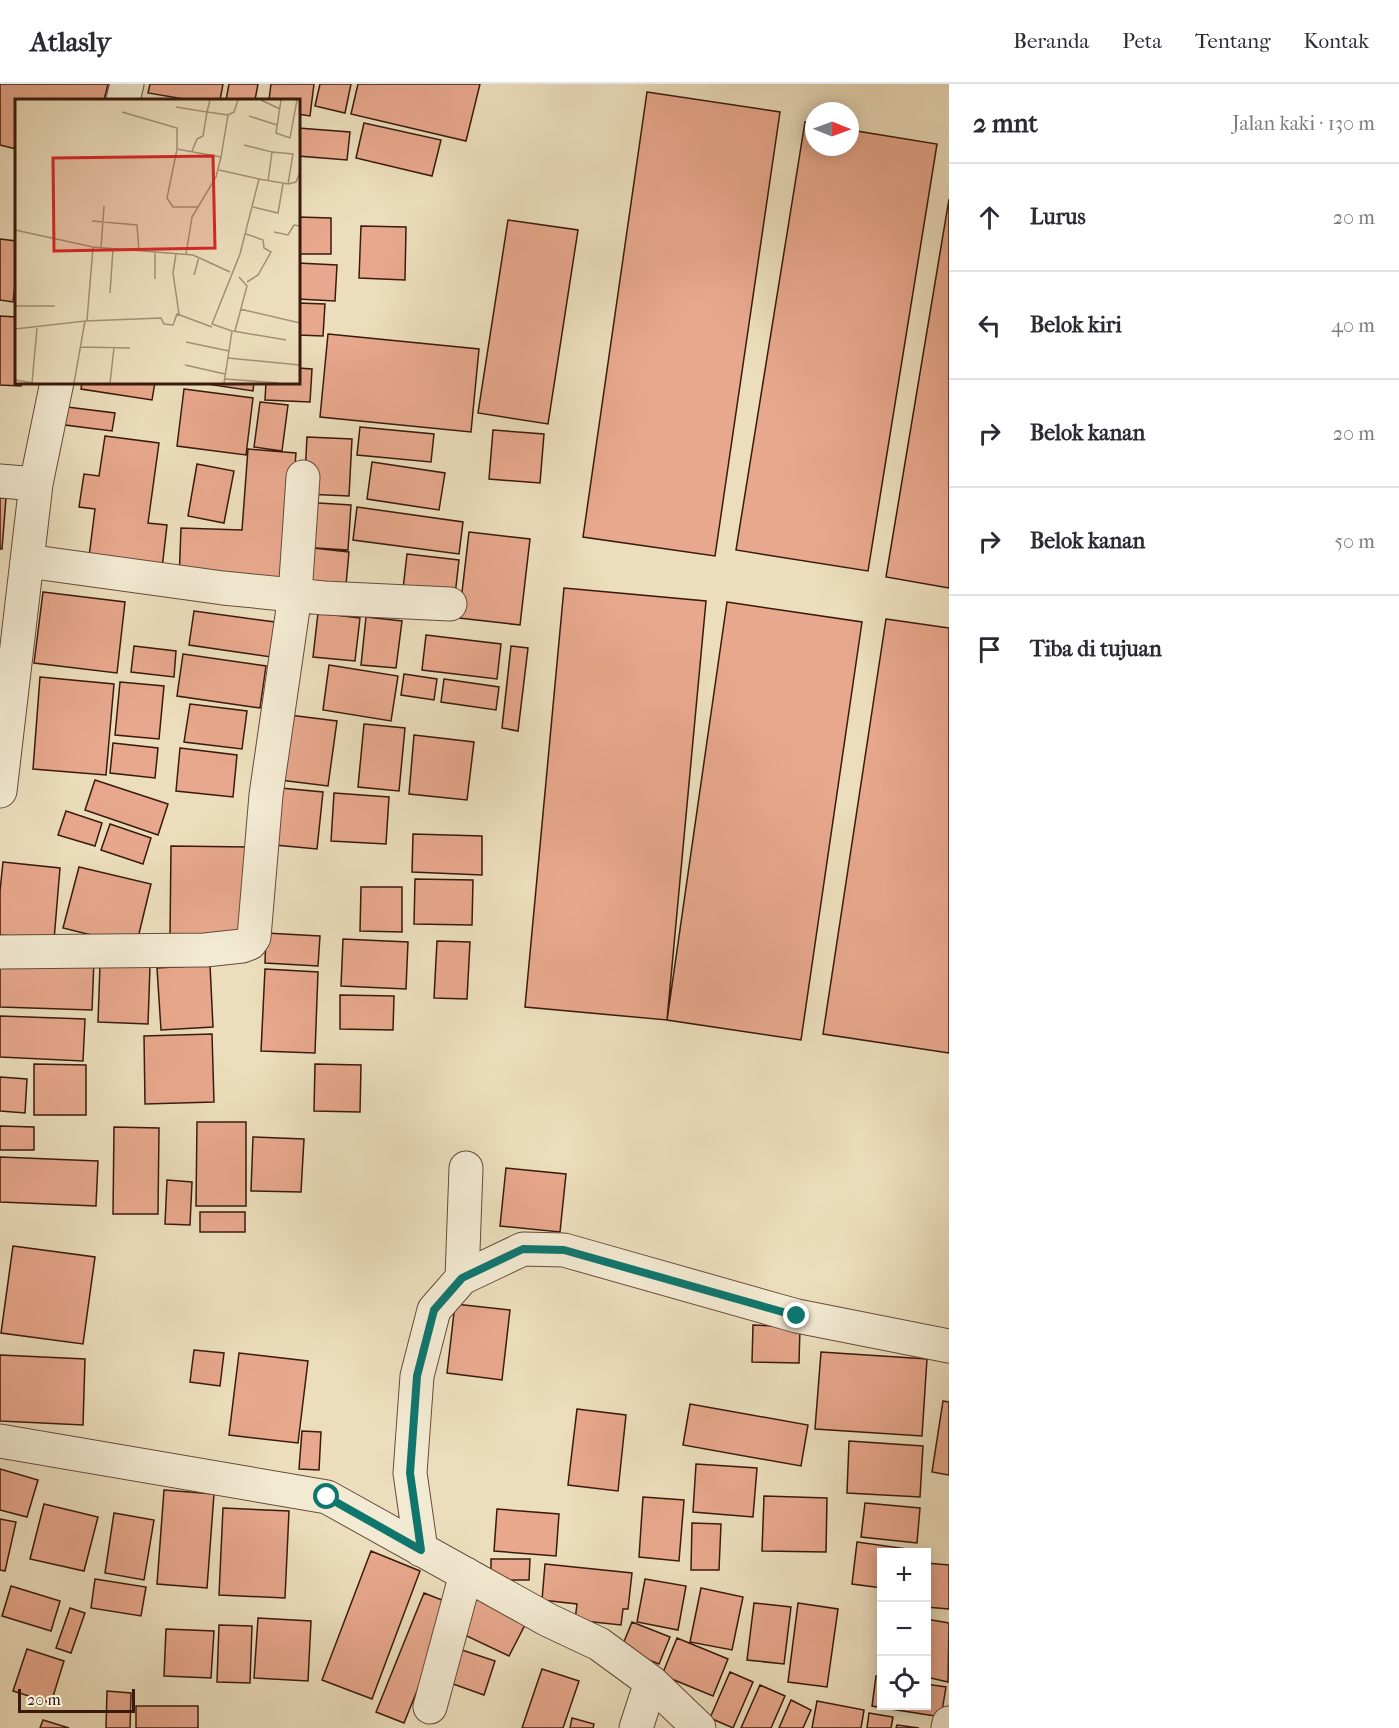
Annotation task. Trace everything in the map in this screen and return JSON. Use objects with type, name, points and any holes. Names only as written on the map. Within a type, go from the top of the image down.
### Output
[{"type":"street","points":[[123,99],[127,84]]},
{"type":"street","points":[[0,791],[6,685],[27,561],[36,484],[57,384]]},
{"type":"street","points":[[0,952],[205,950],[250,943],[256,929],[266,795],[295,595],[303,477]]},
{"type":"street","points":[[0,481],[36,484]]},
{"type":"street","points":[[27,561],[223,588],[295,595],[450,604]]},
{"type":"street","points":[[462,1278],[466,1168]]},
{"type":"street","points":[[421,1550],[410,1473],[417,1376],[434,1310],[462,1278],[523,1249],[564,1250],[797,1316],[949,1346]]},
{"type":"street","points":[[0,1441],[327,1497],[548,1620],[599,1644],[651,1682],[699,1728]]},
{"type":"street","points":[[430,1707],[466,1574]]},
{"type":"street","points":[[636,1728],[651,1682]]},
{"type":"street","points":[[948,1728],[949,1723]]},
{"type":"building","points":[[0,84],[108,84],[104,99],[15,99],[15,149],[0,145]]},
{"type":"building","points":[[150,84],[223,84],[220,99],[184,99],[148,93]]},
{"type":"building","points":[[229,84],[258,84],[255,99],[226,99]]},
{"type":"building","points":[[271,84],[314,84],[310,116],[300,114],[300,99],[269,99]]},
{"type":"building","points":[[320,84],[351,84],[345,113],[315,106]]},
{"type":"building","points":[[358,84],[480,84],[466,141],[351,114]]},
{"type":"building","points":[[647,92],[780,112],[715,556],[583,537]]},
{"type":"building","points":[[805,122],[805,156],[859,156],[859,131],[937,144],[868,571],[736,550]]},
{"type":"building","points":[[364,123],[441,140],[432,176],[356,158]]},
{"type":"building","points":[[300,128],[350,132],[347,160],[300,156]]},
{"type":"building","points":[[949,199],[949,588],[886,577]]},
{"type":"building","points":[[300,217],[331,218],[331,254],[300,254]]},
{"type":"building","points":[[508,220],[578,230],[548,424],[478,413]]},
{"type":"building","points":[[361,226],[406,227],[405,280],[359,278]]},
{"type":"building","points":[[0,239],[15,241],[15,285],[13,302],[0,300]]},
{"type":"building","points":[[300,263],[337,265],[335,301],[300,299]]},
{"type":"building","points":[[300,303],[325,304],[323,336],[300,335]]},
{"type":"building","points":[[0,316],[15,317],[15,384],[22,384],[21,386],[0,385]]},
{"type":"building","points":[[328,334],[479,349],[471,432],[320,417]]},
{"type":"building","points":[[300,368],[312,369],[310,402],[265,400],[266,384],[300,384]]},
{"type":"building","points":[[82,384],[155,384],[152,400],[81,389]]},
{"type":"building","points":[[207,384],[254,384],[253,391]]},
{"type":"building","points":[[184,389],[253,398],[246,455],[177,446]]},
{"type":"building","points":[[260,402],[288,405],[282,451],[254,447]]},
{"type":"building","points":[[67,407],[115,413],[112,431],[65,425]]},
{"type":"building","points":[[360,427],[434,434],[431,462],[357,455]]},
{"type":"building","points":[[493,430],[544,434],[540,483],[489,479]]},
{"type":"building","points":[[105,436],[159,443],[148,523],[167,525],[161,577],[89,557],[95,509],[79,507],[84,474],[99,476]]},
{"type":"building","points":[[307,437],[352,439],[349,496],[304,494]]},
{"type":"building","points":[[248,449],[296,453],[285,588],[179,581],[181,528],[242,530]]},
{"type":"building","points":[[372,462],[445,473],[439,510],[367,499]]},
{"type":"building","points":[[197,464],[234,471],[224,523],[188,516]]},
{"type":"building","points":[[0,498],[6,498],[2,549],[0,549]]},
{"type":"building","points":[[302,502],[351,505],[348,550],[300,547]]},
{"type":"building","points":[[357,507],[463,522],[459,554],[353,540]]},
{"type":"building","points":[[469,532],[530,539],[520,625],[459,618]]},
{"type":"building","points":[[304,547],[349,552],[345,596],[300,592]]},
{"type":"building","points":[[407,554],[459,560],[454,604],[402,598]]},
{"type":"building","points":[[564,588],[706,601],[667,1020],[525,1007]]},
{"type":"building","points":[[43,592],[125,602],[117,673],[34,663]]},
{"type":"building","points":[[727,602],[862,622],[801,1040],[667,1020]]},
{"type":"building","points":[[194,611],[275,622],[271,657],[189,645]]},
{"type":"building","points":[[318,613],[360,618],[355,661],[313,657]]},
{"type":"building","points":[[366,617],[402,621],[396,668],[361,665]]},
{"type":"building","points":[[886,619],[949,628],[949,1053],[823,1034]]},
{"type":"building","points":[[426,635],[501,644],[497,679],[422,670]]},
{"type":"building","points":[[134,646],[176,651],[174,677],[131,672]]},
{"type":"building","points":[[511,646],[528,648],[518,731],[502,728]]},
{"type":"building","points":[[183,654],[266,666],[260,708],[177,696]]},
{"type":"building","points":[[329,665],[398,676],[391,721],[323,710]]},
{"type":"building","points":[[404,674],[437,679],[434,700],[401,695]]},
{"type":"building","points":[[40,677],[114,684],[106,775],[33,769]]},
{"type":"building","points":[[444,679],[499,687],[496,710],[441,702]]},
{"type":"building","points":[[120,682],[164,686],[159,739],[115,735]]},
{"type":"building","points":[[190,704],[247,711],[242,749],[184,742]]},
{"type":"building","points":[[281,714],[337,721],[328,786],[272,779]]},
{"type":"building","points":[[364,724],[405,728],[399,791],[358,787]]},
{"type":"building","points":[[414,735],[474,742],[467,800],[409,794]]},
{"type":"building","points":[[113,743],[158,748],[155,778],[110,773]]},
{"type":"building","points":[[180,748],[237,755],[233,797],[176,791]]},
{"type":"building","points":[[95,780],[168,804],[158,835],[85,810]]},
{"type":"building","points":[[270,787],[323,792],[317,849],[264,844]]},
{"type":"building","points":[[334,793],[389,797],[386,844],[331,841]]},
{"type":"building","points":[[66,811],[102,823],[95,846],[58,835]]},
{"type":"building","points":[[110,824],[151,838],[143,864],[101,850]]},
{"type":"building","points":[[413,834],[482,836],[482,875],[412,872]]},
{"type":"building","points":[[171,846],[249,847],[248,939],[170,938]]},
{"type":"building","points":[[3,862],[60,868],[54,940],[0,935],[0,891]]},
{"type":"building","points":[[79,867],[151,884],[136,946],[63,928]]},
{"type":"building","points":[[415,879],[473,880],[472,925],[414,924]]},
{"type":"building","points":[[361,887],[402,887],[402,932],[360,931]]},
{"type":"building","points":[[266,933],[320,936],[318,966],[265,963]]},
{"type":"building","points":[[343,939],[408,942],[406,989],[341,986]]},
{"type":"building","points":[[437,941],[470,942],[467,999],[434,998]]},
{"type":"building","points":[[0,956],[94,959],[92,1010],[0,1007]]},
{"type":"building","points":[[100,965],[150,966],[148,1024],[98,1022]]},
{"type":"building","points":[[210,965],[213,1027],[161,1030],[157,968]]},
{"type":"building","points":[[265,969],[318,972],[315,1053],[261,1051]]},
{"type":"building","points":[[340,995],[394,996],[393,1030],[340,1029]]},
{"type":"building","points":[[0,1016],[85,1019],[83,1061],[0,1057]]},
{"type":"building","points":[[212,1034],[214,1102],[145,1104],[144,1036]]},
{"type":"building","points":[[34,1064],[86,1065],[86,1115],[34,1115]]},
{"type":"building","points":[[315,1064],[361,1065],[360,1112],[314,1111]]},
{"type":"building","points":[[0,1077],[27,1079],[25,1113],[0,1111]]},
{"type":"building","points":[[197,1122],[246,1122],[246,1206],[196,1206]]},
{"type":"building","points":[[0,1126],[34,1127],[34,1150],[0,1150]]},
{"type":"building","points":[[114,1127],[159,1128],[158,1214],[113,1214]]},
{"type":"building","points":[[253,1137],[304,1139],[301,1192],[251,1191]]},
{"type":"building","points":[[0,1157],[98,1161],[96,1206],[0,1202]]},
{"type":"building","points":[[506,1168],[566,1174],[560,1232],[500,1226]]},
{"type":"building","points":[[167,1180],[192,1182],[190,1225],[165,1224]]},
{"type":"building","points":[[200,1212],[245,1212],[245,1232],[200,1232]]},
{"type":"building","points":[[13,1246],[95,1257],[83,1344],[1,1333]]},
{"type":"building","points":[[455,1304],[510,1310],[502,1380],[447,1373]]},
{"type":"building","points":[[753,1325],[800,1327],[799,1363],[752,1362]]},
{"type":"building","points":[[194,1350],[224,1353],[220,1386],[190,1382]]},
{"type":"building","points":[[821,1352],[927,1359],[922,1436],[815,1429]]},
{"type":"building","points":[[239,1353],[308,1361],[298,1443],[229,1435]]},
{"type":"building","points":[[0,1355],[85,1359],[83,1425],[0,1421]]},
{"type":"building","points":[[943,1401],[949,1402],[949,1475],[932,1472]]},
{"type":"building","points":[[690,1404],[808,1425],[801,1466],[683,1445]]},
{"type":"building","points":[[577,1409],[626,1415],[618,1491],[568,1485]]},
{"type":"building","points":[[302,1431],[321,1432],[319,1470],[299,1469]]},
{"type":"building","points":[[849,1441],[923,1446],[920,1497],[847,1493]]},
{"type":"building","points":[[696,1464],[757,1468],[753,1517],[693,1512]]},
{"type":"building","points":[[0,1469],[38,1480],[27,1517],[0,1510]]},
{"type":"building","points":[[164,1490],[214,1494],[207,1588],[157,1584]]},
{"type":"building","points":[[764,1496],[827,1498],[826,1552],[762,1551]]},
{"type":"building","points":[[643,1497],[684,1500],[679,1561],[639,1557]]},
{"type":"building","points":[[865,1503],[920,1508],[917,1543],[861,1537]]},
{"type":"building","points":[[44,1504],[98,1517],[84,1571],[30,1559]]},
{"type":"building","points":[[223,1508],[289,1511],[285,1598],[219,1595]]},
{"type":"building","points":[[497,1509],[559,1514],[556,1556],[494,1551]]},
{"type":"building","points":[[114,1513],[154,1520],[144,1580],[105,1573]]},
{"type":"building","points":[[0,1519],[16,1522],[5,1571],[0,1570]]},
{"type":"building","points":[[692,1523],[721,1524],[719,1570],[691,1570]]},
{"type":"building","points":[[857,1542],[901,1548],[877,1548],[877,1587],[852,1584]]},
{"type":"building","points":[[371,1551],[420,1571],[372,1699],[322,1680]]},
{"type":"building","points":[[491,1559],[530,1559],[529,1580],[491,1580]]},
{"type":"building","points":[[931,1563],[949,1565],[949,1609],[931,1607]]},
{"type":"building","points":[[545,1564],[632,1573],[628,1609],[623,1609],[621,1625],[575,1620],[577,1604],[542,1600]]},
{"type":"building","points":[[95,1579],[146,1587],[141,1616],[91,1608]]},
{"type":"building","points":[[645,1579],[686,1586],[678,1630],[637,1622]]},
{"type":"building","points":[[11,1586],[60,1601],[51,1631],[2,1616]]},
{"type":"building","points":[[701,1588],[743,1597],[732,1650],[690,1642]]},
{"type":"building","points":[[472,1592],[528,1619],[509,1656],[454,1630]]},
{"type":"building","points":[[424,1593],[452,1604],[404,1723],[376,1712]]},
{"type":"building","points":[[754,1603],[791,1607],[784,1664],[747,1660]]},
{"type":"building","points":[[798,1603],[838,1609],[827,1687],[788,1682]]},
{"type":"building","points":[[70,1608],[85,1613],[71,1653],[56,1648]]},
{"type":"building","points":[[258,1618],[311,1621],[308,1681],[254,1678]]},
{"type":"building","points":[[931,1620],[949,1623],[948,1682],[931,1678]]},
{"type":"building","points":[[632,1622],[670,1637],[659,1664],[621,1649]]},
{"type":"building","points":[[219,1625],[252,1626],[250,1683],[217,1682]]},
{"type":"building","points":[[166,1629],[214,1631],[211,1678],[164,1676]]},
{"type":"building","points":[[677,1638],[728,1659],[713,1696],[662,1675]]},
{"type":"building","points":[[453,1647],[495,1661],[484,1695],[442,1680]]},
{"type":"building","points":[[27,1649],[64,1661],[51,1703],[13,1691]]},
{"type":"building","points":[[542,1669],[579,1681],[563,1728],[522,1728]]},
{"type":"building","points":[[730,1672],[753,1682],[733,1728],[710,1718]]},
{"type":"building","points":[[876,1676],[877,1707],[872,1706]]},
{"type":"building","points":[[760,1685],[785,1696],[771,1728],[741,1728]]},
{"type":"building","points":[[931,1685],[946,1687],[941,1717],[897,1710],[931,1710]]},
{"type":"building","points":[[107,1691],[131,1693],[130,1728],[106,1728]]},
{"type":"building","points":[[791,1700],[811,1710],[803,1728],[779,1728]]},
{"type":"building","points":[[817,1701],[864,1710],[861,1728],[812,1728]]},
{"type":"building","points":[[136,1706],[198,1706],[198,1728],[136,1728]]},
{"type":"building","points":[[869,1713],[893,1717],[891,1728],[867,1728]]},
{"type":"building","points":[[572,1718],[594,1724],[593,1728],[570,1728]]},
{"type":"building","points":[[43,1720],[69,1728],[40,1728]]},
{"type":"building","points":[[897,1725],[919,1728],[896,1728]]},
{"type":"route","points":[[327,1497],[421,1550],[410,1473],[417,1376],[434,1310],[462,1278],[523,1249],[564,1250],[797,1316]]}]
